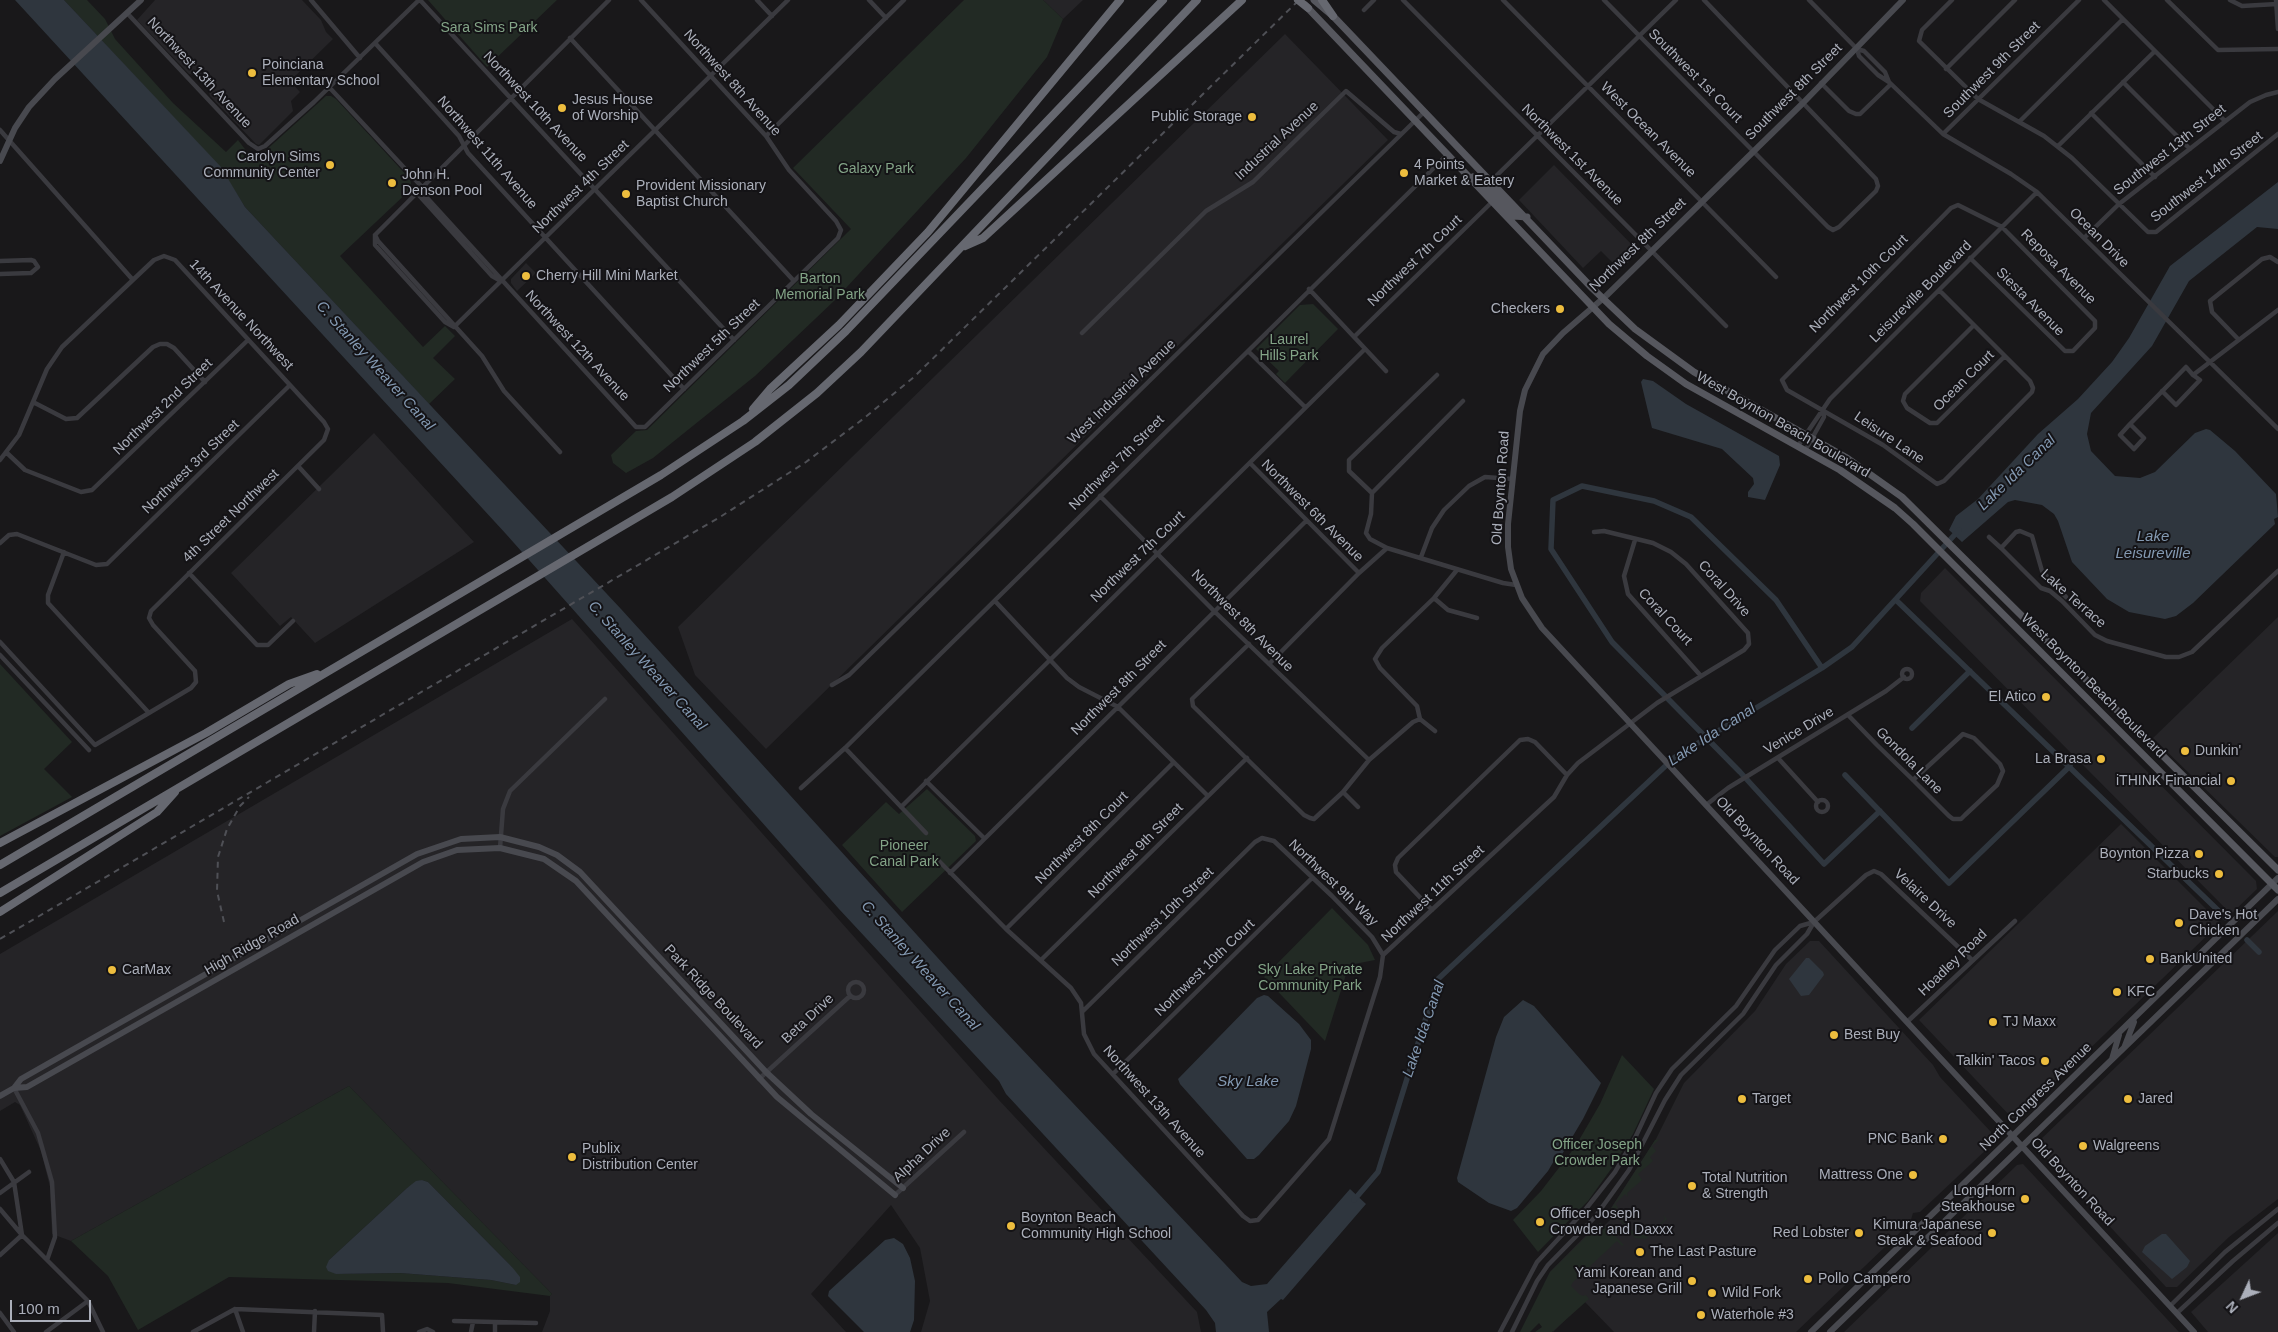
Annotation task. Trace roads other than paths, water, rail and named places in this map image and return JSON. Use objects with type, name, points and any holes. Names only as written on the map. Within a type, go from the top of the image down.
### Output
[{"type":"highway","points":[[742,421],[770,389],[826,338],[928,232],[1120,0]]},
{"type":"highway","points":[[0,865],[573,527],[694,454],[742,421],[789,385],[853,324],[1163,0]]},
{"type":"highway","points":[[0,893],[706,476],[786,418],[861,352],[1197,0]]},
{"type":"highway","points":[[958,250],[982,238],[1242,0]]},
{"type":"highway","points":[[1300,0],[1308,8]]},
{"type":"highway","points":[[1322,0],[1333,16]]},
{"type":"highway","points":[[0,843],[212,730],[289,684],[338,666]]},
{"type":"highway","points":[[0,912],[156,812],[181,785]]},
{"type":"main road","name":"West Boynton Beach Boulevard","points":[[1314,0],[1333,16],[1603,298],[1635,329],[1674,358],[1714,384],[1812,437],[1902,496],[2278,870]]},
{"type":"main road","name":"West Boynton Beach Boulevard","points":[[1308,8],[1592,307],[1628,340],[1666,370],[1706,396],[1798,446],[1875,493],[1928,539],[2276,884]]},
{"type":"main road","points":[[1468,175],[1482,183],[1514,216],[1527,217]]},
{"type":"main road","points":[[2136,747],[2155,748]]},
{"type":"main road","points":[[2151,762],[2170,762]]},
{"type":"street","points":[[0,161],[9,140],[28,107],[140,0]]},
{"type":"street","points":[[311,0],[360,58]]},
{"type":"street","points":[[329,87],[420,0]]},
{"type":"street","name":"Northwest 10th Avenue","points":[[420,0],[734,340]]},
{"type":"street","points":[[560,452],[504,391],[482,356],[454,327],[450,318],[423,294],[374,235],[610,0]]},
{"type":"street","name":"Northwest 8th Avenue","points":[[641,0],[766,136],[789,170],[836,221],[841,230]]},
{"type":"street","points":[[757,0],[772,16]]},
{"type":"street","name":"Northwest 4th Street","points":[[454,327],[788,0]]},
{"type":"street","points":[[869,0],[886,18]]},
{"type":"street","points":[[766,136],[904,0]]},
{"type":"street","points":[[1364,10],[1374,0]]},
{"type":"street","name":"Northwest 1st Avenue","points":[[1403,0],[1726,326]]},
{"type":"street","name":"West Ocean Avenue","points":[[1503,0],[1776,277]]},
{"type":"street","name":"Southwest 1st Court","points":[[1604,0],[1833,230],[1839,227],[1878,186],[1876,179],[1803,103]]},
{"type":"street","points":[[1492,180],[1676,0]]},
{"type":"street","points":[[1704,0],[1803,103]]},
{"type":"street","name":"Ocean Drive","points":[[1809,0],[1857,49],[1864,51],[1888,77],[1890,83],[1943,134],[2011,174],[2036,192],[2146,302],[2278,429]]},
{"type":"street","name":"Southwest 8th Street","points":[[1702,201],[1857,49],[1903,0]]},
{"type":"street","points":[[1952,0],[1919,33],[1919,41],[1978,99],[2058,146],[2119,204]]},
{"type":"street","points":[[1946,68],[2015,0]]},
{"type":"street","name":"Southwest 9th Street","points":[[1943,134],[2079,0]]},
{"type":"street","points":[[2104,0],[2226,121]]},
{"type":"street","points":[[2167,0],[2218,50],[2278,49]]},
{"type":"street","points":[[2230,0],[2242,6],[2276,2],[2278,28]]},
{"type":"street","name":"Northwest 13th Avenue","points":[[127,13],[255,149],[265,146],[329,87]]},
{"type":"street","points":[[2019,122],[2123,19]]},
{"type":"street","points":[[570,38],[794,281]]},
{"type":"street","name":"Northwest 11th Avenue","points":[[374,44],[459,136],[468,153],[684,389]]},
{"type":"street","points":[[2058,146],[2154,50]]},
{"type":"street","points":[[2123,82],[2190,149]]},
{"type":"street","points":[[1821,83],[1849,111],[1860,114],[1890,83]]},
{"type":"street","name":"Northwest 12th Avenue","points":[[329,87],[419,189],[492,276],[501,281],[636,427]]},
{"type":"street","name":"Industrial Avenue","points":[[1082,332],[1206,211],[1253,182],[1346,91],[1394,132],[1401,134]]},
{"type":"street","name":"Southwest 13th Street","points":[[2084,238],[2119,204],[2226,121],[2258,98],[2278,92]]},
{"type":"street","name":"West Industrial Avenue","points":[[832,685],[849,676],[1424,112]]},
{"type":"street","points":[[2091,113],[2155,177]]},
{"type":"street","points":[[0,130],[133,280]]},
{"type":"street","name":"Southwest 14th Street","points":[[2119,204],[2148,232],[2156,232],[2278,134]]},
{"type":"street","name":"Northwest 7th Street","points":[[801,788],[845,748],[1448,154]]},
{"type":"street","name":"Leisureville Boulevard","points":[[1798,446],[1830,399],[2036,192]]},
{"type":"street","name":"Northwest 7th Court","points":[[1354,336],[1493,201]]},
{"type":"street","name":"Northwest 8th Street","points":[[1592,307],[1702,201]]},
{"type":"street","name":"Northwest 10th Court","points":[[1823,410],[1787,390],[1782,384],[1783,376],[1951,208],[1962,205],[2002,227]]},
{"type":"street","name":"Reposa Avenue","points":[[2002,227],[2096,324]]},
{"type":"street","name":"Northwest 5th Street","points":[[636,427],[645,427],[838,238],[841,230]]},
{"type":"street","name":"14th Avenue Northwest","points":[[0,460],[19,435],[47,369],[62,347],[157,258],[164,256],[172,258],[328,429]]},
{"type":"street","points":[[2239,340],[2212,312],[2210,301],[2262,259],[2270,257],[2278,262]]},
{"type":"street","name":"Siesta Avenue","points":[[1970,258],[2065,352],[2073,351],[2093,332],[2096,324]]},
{"type":"street","points":[[0,261],[31,260],[38,267],[31,273],[0,274]]},
{"type":"street","points":[[1309,289],[1386,371]]},
{"type":"street","points":[[1939,290],[2006,356]]},
{"type":"street","name":"Old Boynton Road","points":[[1592,307],[1551,345],[1529,380],[1520,411],[1508,536],[1509,558],[1516,585],[1526,607],[1542,628],[2194,1332]]},
{"type":"street","points":[[2193,375],[2278,310]]},
{"type":"street","name":"Ocean Court","points":[[1974,325],[1905,394],[1903,401],[1908,408],[1930,423],[1938,423],[2006,356]]},
{"type":"street","name":"Northwest 2nd Street","points":[[7,453],[25,470],[81,492],[92,490],[248,340]]},
{"type":"street","points":[[33,402],[66,419],[77,418],[153,347],[160,344],[167,344],[205,382]]},
{"type":"street","name":"Northwest 7th Court","points":[[926,781],[1365,349]]},
{"type":"street","points":[[1248,351],[1305,408]]},
{"type":"street","name":"Leisure Lane","points":[[1823,410],[1883,445],[1933,483],[1941,483],[2032,392],[2033,388],[2030,381],[2006,356]]},
{"type":"street","points":[[2130,424],[2144,438],[2134,449],[2120,435],[2130,424],[2162,391],[2186,367],[2200,380],[2176,405],[2162,391]]},
{"type":"street","points":[[1372,493],[1349,471],[1349,460],[1437,375]]},
{"type":"street","name":"Northwest 3rd Street","points":[[64,552],[96,565],[107,564],[290,386]]},
{"type":"street","points":[[1463,401],[1372,493],[1371,514],[1366,533],[1370,539],[1387,548],[1421,557],[1457,570],[1516,585]]},
{"type":"street","name":"Leisureville Boulevard","points":[[1805,451],[1824,417],[1823,410]]},
{"type":"street","name":"4th Street Northwest","points":[[149,713],[191,688],[197,678],[195,671],[153,625],[149,618],[153,608],[324,440],[328,429]]},
{"type":"street","name":"Northwest 6th Avenue","points":[[1250,464],[1359,573]]},
{"type":"street","points":[[298,466],[319,489]]},
{"type":"street","points":[[1421,557],[1432,528],[1444,510],[1469,486],[1485,477],[1513,479]]},
{"type":"street","name":"Northwest 8th Avenue","points":[[1100,496],[1214,611],[1369,760]]},
{"type":"street","name":"Northwest 8th Street","points":[[950,873],[1306,521]]},
{"type":"street","name":"Coral Drive","points":[[1594,532],[1604,531],[1662,547],[1679,558],[1748,632],[1750,640],[1747,647],[1657,703],[1631,723]]},
{"type":"street","name":"Lake Terrace","points":[[2066,597],[2042,571],[2034,538],[2029,534],[2019,531],[2001,548],[2041,588],[2050,591],[2095,635],[2107,641],[2175,658],[2192,652],[2278,571]]},
{"type":"street","points":[[0,543],[9,535],[17,534],[64,552],[48,595],[48,603],[149,713],[95,745],[0,642]]},
{"type":"street","points":[[1988,537],[2001,548]]},
{"type":"street","name":"Coral Court","points":[[1635,540],[1624,576],[1628,594],[1701,676]]},
{"type":"street","points":[[1269,664],[1359,573],[1387,548]]},
{"type":"street","points":[[1435,731],[1420,719],[1416,706],[1380,668],[1376,658],[1382,648],[1434,598],[1457,570]]},
{"type":"street","points":[[189,573],[257,645],[268,645],[292,622]]},
{"type":"street","points":[[1434,598],[1448,610],[1477,618]]},
{"type":"street","points":[[995,601],[1079,687],[1118,707],[1208,796]]},
{"type":"street","points":[[1249,644],[1192,699],[1192,703],[1304,815],[1314,819],[1343,792],[1369,760],[1413,722],[1420,719]]},
{"type":"street","points":[[0,655],[89,750]]},
{"type":"street","name":"Venice Drive","points":[[1706,805],[1736,783],[1904,677]]},
{"type":"street","points":[[500,848],[503,809],[510,791],[605,698]]},
{"type":"street","name":"Gondola Lane","points":[[1848,714],[1912,780],[1949,816],[1957,820],[1965,816],[1992,790],[2003,775],[2002,767],[1974,738],[1966,734],[1958,737],[1912,780]]},
{"type":"street","name":"Northwest 11th Street","points":[[1254,1221],[1262,1218],[1329,1139],[1380,977],[1383,955],[1554,797],[1567,775],[1578,763],[1631,723]]},
{"type":"street","points":[[1432,910],[1396,872],[1395,865],[1398,858],[1517,742],[1524,739],[1535,742],[1567,775]]},
{"type":"street","points":[[845,748],[926,832]]},
{"type":"street","name":"Northwest 9th Street","points":[[1041,960],[1247,758]]},
{"type":"street","points":[[1778,758],[1818,802]]},
{"type":"street","name":"Northwest 8th Court","points":[[1006,929],[1173,763]]},
{"type":"street","points":[[901,806],[926,781],[984,838]]},
{"type":"street","points":[[1343,792],[1358,807]]},
{"type":"street","name":"High Ridge Road","points":[[0,1096],[14,1088],[21,1078],[325,906],[434,847],[461,838],[500,837]]},
{"type":"street","name":"Park Ridge Boulevard","points":[[500,837],[531,844],[557,855],[573,866],[591,882],[766,1072],[836,1134],[903,1188]]},
{"type":"street","name":"Northwest 9th Way","points":[[1258,839],[1266,838],[1274,841],[1372,937],[1383,955]]},
{"type":"street","name":"Northwest 10th Street","points":[[1083,1010],[1258,839]]},
{"type":"street","points":[[434,847],[437,856]]},
{"type":"street","name":"High Ridge Road","points":[[14,1088],[27,1087],[329,915],[437,856],[472,848],[500,848]]},
{"type":"street","name":"Park Ridge Boulevard","points":[[500,848],[544,859],[561,870],[583,889],[759,1079],[829,1142],[895,1195]]},
{"type":"street","name":"Northwest 13th Avenue","points":[[934,856],[1006,929],[1071,988],[1079,999],[1083,1010],[1087,1043],[1243,1216],[1254,1221]]},
{"type":"street","name":"Velaire Drive","points":[[1814,922],[1866,875],[1878,872],[1972,960]]},
{"type":"street","name":"Northwest 10th Court","points":[[1113,1074],[1312,878]]},
{"type":"street","points":[[583,889],[591,882]]},
{"type":"street","name":"North Congress Avenue","points":[[1810,1332],[2276,884]]},
{"type":"street","name":"North Congress Avenue","points":[[1830,1332],[2278,898]]},
{"type":"street","points":[[325,906],[329,915]]},
{"type":"street","name":"Hoadley Road","points":[[1907,1022],[2015,921]]},
{"type":"street","points":[[1500,1332],[1526,1278],[1536,1262],[1585,1210],[1615,1172],[1672,1068],[1736,1006],[1775,950],[1800,926],[1814,922]]},
{"type":"street","points":[[1512,1332],[1537,1281],[1548,1265],[1598,1213],[1630,1170],[1665,1100],[1681,1074],[1738,1020],[1755,999],[1776,965],[1807,934],[1814,922]]},
{"type":"street","points":[[232,959],[237,968]]},
{"type":"street","points":[[688,1002],[695,996]]},
{"type":"street","name":"Beta Drive","points":[[759,1079],[850,996]]},
{"type":"street","points":[[2124,1049],[2135,1019]]},
{"type":"street","points":[[2112,1060],[2119,1034]]},
{"type":"street","points":[[84,1044],[89,1052]]},
{"type":"street","points":[[14,1088],[38,1133],[52,1182],[55,1237],[47,1260]]},
{"type":"street","name":"Alpha Drive","points":[[895,1195],[964,1132]]},
{"type":"street","points":[[829,1142],[836,1134]]},
{"type":"street","points":[[0,1159],[14,1182],[22,1235]]},
{"type":"street","points":[[0,1193],[29,1172]]},
{"type":"street","points":[[0,1209],[22,1235],[88,1301],[103,1332]]},
{"type":"street","points":[[2170,1306],[2225,1252],[2278,1209]]},
{"type":"street","points":[[2177,1313],[2240,1254],[2278,1223]]},
{"type":"street","points":[[0,1255],[22,1235]]},
{"type":"street","points":[[46,1332],[88,1301]]},
{"type":"street","points":[[236,1308],[243,1332]]},
{"type":"street","points":[[193,1332],[236,1308],[382,1315],[383,1332]]},
{"type":"street","points":[[314,1332],[315,1311]]},
{"type":"street","points":[[0,1313],[14,1332]]},
{"type":"street","points":[[454,1321],[536,1323]]},
{"type":"street","points":[[471,1332],[473,1322]]},
{"type":"street","points":[[495,1322],[495,1332]]},
{"type":"street","points":[[419,1332],[427,1328],[433,1332]]},
{"type":"water","name":"C. Stanley Weaver Canal","points":[[15,0],[64,0],[221,167],[245,207],[621,609],[986,1011],[1242,1282],[1251,1286],[1267,1284],[1350,1189],[1366,1204],[1283,1300],[1281,1299],[1267,1312],[1269,1332],[1216,1332],[1215,1323],[1206,1310],[1006,1094],[999,1081],[839,909],[506,534]]},
{"type":"water","name":"Lake Leisureville","points":[[2278,182],[2278,229],[2257,227],[2189,281],[2152,346],[2091,413],[2087,434],[2091,451],[2115,476],[2140,478],[2155,472],[2195,433],[2206,429],[2210,430],[2235,451],[2276,494],[2278,517],[2274,519],[2275,524],[2193,603],[2176,616],[2165,619],[2129,612],[2107,599],[2072,562],[2058,521],[2054,514],[2042,505],[2015,500],[2008,502],[1962,542],[1949,530],[1956,516],[1978,499],[2038,434],[2078,399],[2112,362],[2129,338],[2170,266]]},
{"type":"water","points":[[1643,379],[1653,381],[1686,404],[1779,456],[1780,465],[1765,500],[1748,497],[1748,492],[1754,484],[1753,478],[1722,449],[1652,428],[1641,382]]},
{"type":"water","points":[[1806,958],[1809,958],[1824,975],[1809,995],[1801,996],[1789,979]]},
{"type":"water","name":"Sky Lake","points":[[1264,995],[1268,996],[1299,1024],[1311,1040],[1311,1049],[1296,1106],[1289,1121],[1259,1155],[1254,1159],[1247,1159],[1180,1084],[1178,1079],[1257,998]]},
{"type":"water","points":[[1523,1000],[1534,1006],[1601,1083],[1583,1119],[1561,1156],[1555,1159],[1548,1171],[1517,1208],[1511,1211],[1489,1203],[1458,1182],[1457,1178],[1496,1037],[1504,1017]]},
{"type":"water","points":[[416,1181],[428,1182],[512,1267],[520,1277],[520,1282],[516,1285],[491,1280],[400,1273],[336,1274],[328,1271],[326,1267],[329,1260],[407,1188]]},
{"type":"water","points":[[2162,1234],[2166,1234],[2190,1261],[2187,1267],[2172,1279],[2142,1252],[2145,1246]]},
{"type":"water","points":[[894,1238],[903,1244],[910,1258],[915,1281],[914,1320],[910,1332],[864,1332],[828,1296],[829,1291],[885,1240]]},
{"type":"waterway","points":[[1822,668],[1776,600],[1691,517],[1654,501],[1582,486],[1553,500],[1551,549],[1612,642],[1740,772],[1824,864],[1880,811]]},
{"type":"waterway","name":"Lake Ida Canal","points":[[1354,1200],[1378,1172],[1438,979],[1675,757],[1822,668],[1852,647],[1959,530]]},
{"type":"waterway","points":[[1897,601],[2226,918]]},
{"type":"waterway","points":[[1912,728],[1970,671]]},
{"type":"waterway","points":[[1845,775],[1949,883],[2070,766]]},
{"type":"waterway","points":[[2247,940],[2259,952]]},
{"type":"railway","points":[[0,939],[720,517],[806,462],[914,377],[1299,0]]},
{"type":"railway","points":[[224,922],[217,891],[218,857],[227,829],[240,806],[249,797]]},
{"type":"place","name":"Poinciana Elementary School","points":[[252,73]]},
{"type":"place","name":"Jesus House of Worship","points":[[562,108]]},
{"type":"place","name":"Public Storage","points":[[1252,117]]},
{"type":"place","name":"Carolyn Sims Community Center","points":[[330,165]]},
{"type":"place","name":"4 Points Market & Eatery","points":[[1404,173]]},
{"type":"place","name":"John H. Denson Pool","points":[[392,183]]},
{"type":"place","name":"Provident Missionary Baptist Church","points":[[626,194]]},
{"type":"place","name":"Cherry Hill Mini Market","points":[[526,276]]},
{"type":"place","name":"Checkers","points":[[1560,309]]},
{"type":"place","name":"El Atico","points":[[2046,697]]},
{"type":"place","name":"Dunkin'","points":[[2185,751]]},
{"type":"place","name":"La Brasa","points":[[2101,759]]},
{"type":"place","name":"iTHINK Financial","points":[[2231,781]]},
{"type":"place","name":"Boynton Pizza","points":[[2199,854]]},
{"type":"place","name":"Starbucks","points":[[2219,874]]},
{"type":"place","name":"Dave's Hot Chicken","points":[[2179,923]]},
{"type":"place","name":"BankUnited","points":[[2150,959]]},
{"type":"place","name":"CarMax","points":[[112,970]]},
{"type":"place","name":"KFC","points":[[2117,992]]},
{"type":"place","name":"TJ Maxx","points":[[1993,1022]]},
{"type":"place","name":"Best Buy","points":[[1834,1035]]},
{"type":"place","name":"Talkin' Tacos","points":[[2045,1061]]},
{"type":"place","name":"Target","points":[[1742,1099]]},
{"type":"place","name":"Jared","points":[[2128,1099]]},
{"type":"place","name":"PNC Bank","points":[[1943,1139]]},
{"type":"place","name":"Walgreens","points":[[2083,1146]]},
{"type":"place","name":"Publix Distribution Center","points":[[572,1157]]},
{"type":"place","name":"Mattress One","points":[[1913,1175]]},
{"type":"place","name":"Total Nutrition & Strength","points":[[1692,1186]]},
{"type":"place","name":"LongHorn Steakhouse","points":[[2025,1199]]},
{"type":"place","name":"Officer Joseph Crowder and Daxxx","points":[[1540,1222]]},
{"type":"place","name":"Boynton Beach Community High School","points":[[1011,1226]]},
{"type":"place","name":"Red Lobster","points":[[1859,1233]]},
{"type":"place","name":"Kimura Japanese Steak & Seafood","points":[[1992,1233]]},
{"type":"place","name":"The Last Pasture","points":[[1640,1252]]},
{"type":"place","name":"Pollo Campero","points":[[1808,1279]]},
{"type":"place","name":"Yami Korean and Japanese Grill","points":[[1692,1281]]},
{"type":"place","name":"Wild Fork","points":[[1712,1293]]},
{"type":"place","name":"Waterhole #3","points":[[1701,1315]]},
{"type":"park label","name":"Sara Sims Park","points":[[489,28]]},
{"type":"park label","name":"Galaxy Park","points":[[876,169]]},
{"type":"park label","name":"Barton Memorial Park","points":[[820,288]]},
{"type":"park label","name":"Laurel Hills Park","points":[[1289,348]]},
{"type":"park label","name":"Pioneer Canal Park","points":[[904,854]]},
{"type":"park label","name":"Sky Lake Private Community Park","points":[[1310,978]]},
{"type":"park label","name":"Officer Joseph Crowder Park","points":[[1597,1154]]}]
